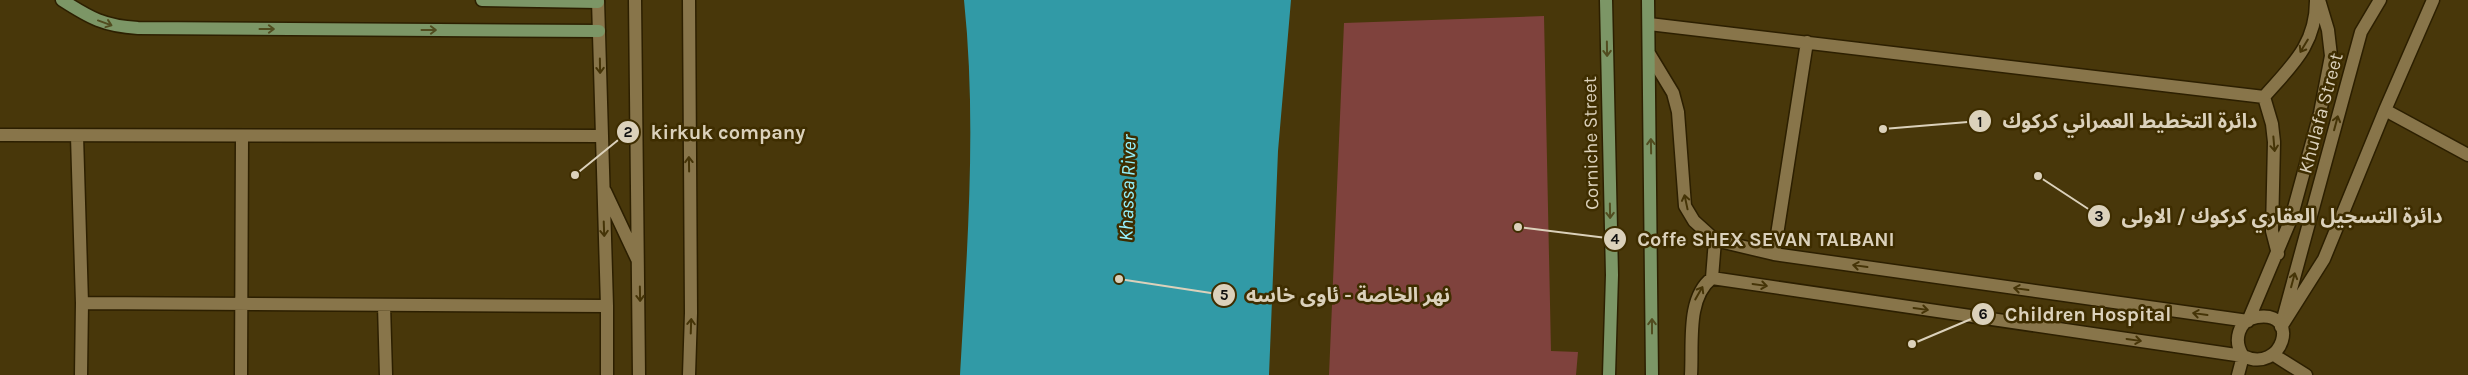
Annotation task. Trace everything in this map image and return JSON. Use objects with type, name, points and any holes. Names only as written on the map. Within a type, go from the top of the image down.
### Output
[{"type":"main road","points":[[62,0],[91,18],[106,24],[138,28],[599,31]]},
{"type":"main road","points":[[482,0],[598,1]]},
{"type":"main road","name":"Corniche Street","points":[[1606,0],[1612,275],[1609,375]]},
{"type":"main road","points":[[1648,0],[1652,375]]},
{"type":"street","points":[[636,0],[639,375]]},
{"type":"street","points":[[689,0],[691,313],[689,375]]},
{"type":"street","points":[[2264,97],[2293,64],[2314,30],[2318,0]]},
{"type":"street","name":"Khulafa Street","points":[[2248,320],[2292,219],[2329,74],[2330,44],[2318,0]]},
{"type":"street","name":"Khulafa Street","points":[[2280,327],[2361,32],[2380,0]]},
{"type":"street","points":[[2280,327],[2324,259],[2385,110],[2433,0]]},
{"type":"street","points":[[598,1],[607,306],[606,375]]},
{"type":"street","points":[[1649,24],[2264,97]]},
{"type":"street","points":[[1774,254],[1807,42]]},
{"type":"street","points":[[1650,55],[1673,93],[1678,112],[1685,206],[1694,221],[1715,240],[1774,254],[2248,320],[2269,318],[2280,327],[2284,343],[2272,362]]},
{"type":"street","points":[[2264,97],[2272,124],[2274,142],[2272,231],[2278,254]]},
{"type":"street","points":[[2385,110],[2468,155]]},
{"type":"street","points":[[0,135],[242,137],[601,136]]},
{"type":"street","points":[[77,136],[82,304],[81,375]]},
{"type":"street","points":[[241,375],[242,137]]},
{"type":"street","points":[[603,187],[639,263]]},
{"type":"street","points":[[1691,375],[1694,306],[1705,284],[1712,278],[1715,240]]},
{"type":"street","points":[[1712,278],[2244,356],[2256,363],[2272,362],[2306,375]]},
{"type":"street","points":[[82,304],[607,306]]},
{"type":"street","points":[[384,305],[386,375]]},
{"type":"street","points":[[2244,356],[2240,350],[2238,337],[2239,331],[2248,320]]},
{"type":"street","points":[[2238,375],[2244,356]]},
{"type":"shaded area","points":[[1544,16],[1551,351],[1578,352],[1576,375],[1329,375],[1344,23]]},
{"type":"water","name":"Khassa River","points":[[964,0],[1291,0],[1278,151],[1269,375],[960,375],[970,188],[970,94]]},
{"type":"place","name":"دائرة التخطيط العمراني كركوك","points":[[1883,129]]},
{"type":"place","name":"kirkuk company","points":[[575,175]]},
{"type":"place","name":"دائرة التسجيل العقاري كركوك / الاولى","points":[[2038,176]]},
{"type":"place","name":"Coffe SHEX SEVAN TALBANI","points":[[1518,227]]},
{"type":"place","name":"نهر الخاصة - ئاوی خاسە","points":[[1119,279]]},
{"type":"place","name":"Children Hospital","points":[[1912,344]]}]
